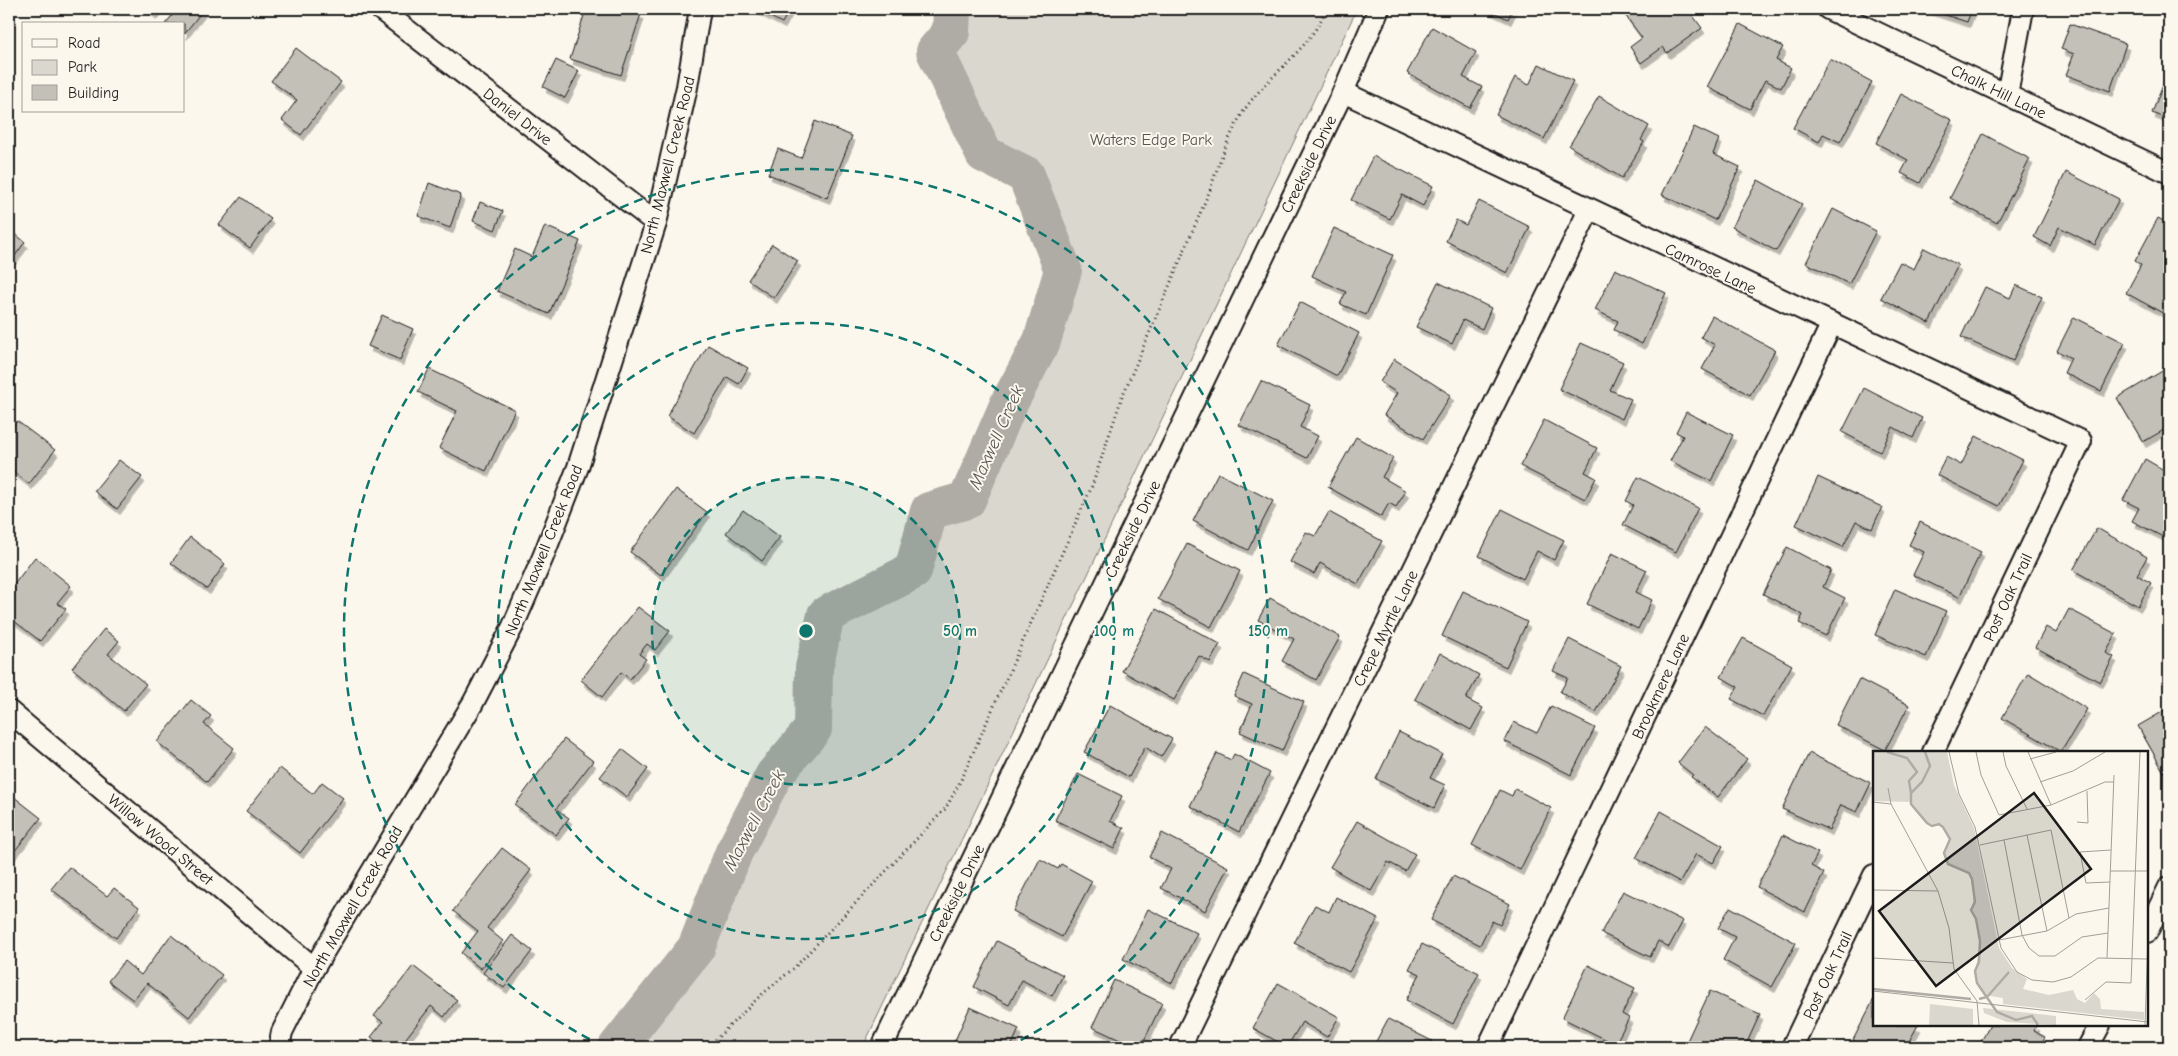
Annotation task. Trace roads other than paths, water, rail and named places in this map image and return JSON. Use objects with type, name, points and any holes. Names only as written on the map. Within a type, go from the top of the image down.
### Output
[{"type":"street","name":"Daniel Drive","points":[[380,9],[656,222]]},
{"type":"street","name":"North Maxwell Creek Road","points":[[279,1047],[282,1032],[314,968],[473,703],[513,626],[544,557],[578,467],[656,222],[687,87],[700,9]]},
{"type":"street","name":"Creekside Drive","points":[[882,1047],[1343,92],[1380,9]]},
{"type":"street","name":"Chalk Hill Lane","points":[[1828,9],[2169,173]]},
{"type":"street","points":[[2007,95],[2023,9]]},
{"type":"street","name":"Camrose Lane","points":[[1343,92],[1832,325],[2081,441]]},
{"type":"street","name":"Crepe Myrtle Lane","points":[[1180,1047],[1589,210]]},
{"type":"street","name":"Brookmere Lane","points":[[1488,1047],[1832,325]]},
{"type":"street","name":"Post Oak Trail","points":[[1933,751],[2081,441]]},
{"type":"street","name":"Willow Wood Street","points":[[9,710],[314,968]]},
{"type":"street","name":"Post Oak Trail","points":[[1792,1047],[1873,877]]},
{"type":"street","points":[[2148,930],[2169,888]]},
{"type":"street","points":[[2088,1047],[2099,1026]]},
{"type":"waterway","name":"Maxwell Creek","points":[[617,1047],[696,948],[734,852],[774,775],[813,729],[814,668],[826,615],[913,571],[929,511],[967,500],[1009,403],[1042,341],[1063,270],[1026,175],[984,154],[935,51],[951,32],[952,9]]},
{"type":"park label","name":"Waters Edge Park","points":[[1151,139]]}]
